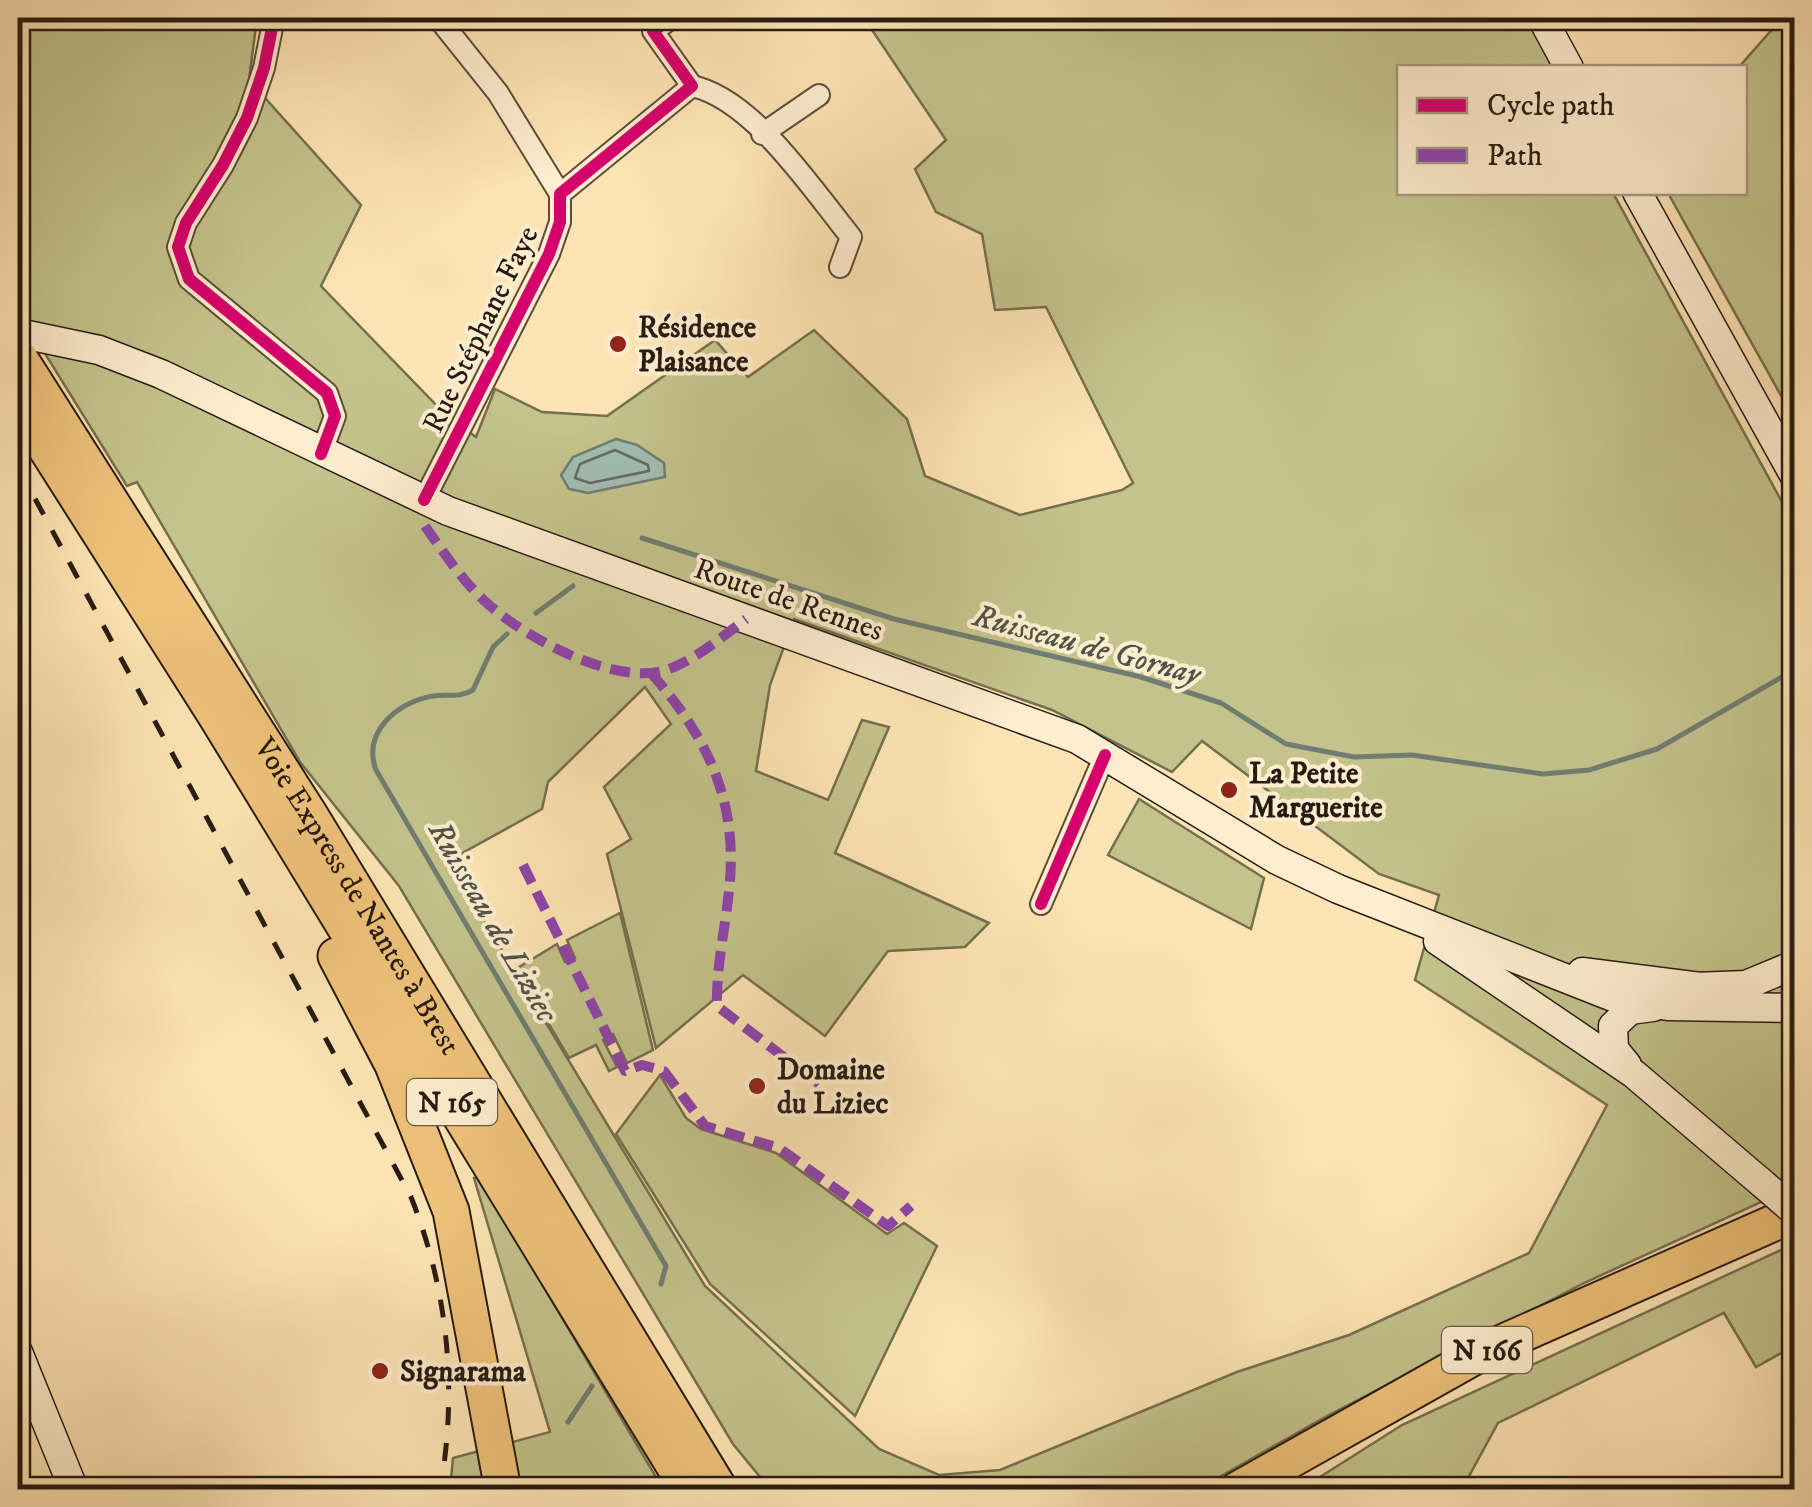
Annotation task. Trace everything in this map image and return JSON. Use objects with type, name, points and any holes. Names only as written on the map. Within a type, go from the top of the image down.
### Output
[{"type":"highway","name":"Voie Express de Nantes à Brest","points":[[24,342],[720,1490]]},
{"type":"highway","name":"Voie Express de Nantes à Brest","points":[[18,404],[215,714],[689,1490]]},
{"type":"highway","points":[[215,714],[217,746],[358,994],[435,1164],[462,1252],[504,1490]]},
{"type":"highway","name":"N 166","points":[[1260,1486],[1488,1350],[1794,1210]]},
{"type":"highway","name":"N 166","points":[[1260,1486],[1400,1407],[1794,1224]]},
{"type":"highway","points":[[670,1407],[694,1422],[740,1490]]},
{"type":"highway","points":[[1221,1490],[1244,1476],[1260,1486]]},
{"type":"main road","points":[[1542,18],[1567,65]]},
{"type":"main road","points":[[1640,195],[1794,476]]},
{"type":"main road","name":"Route de Rennes","points":[[24,342],[99,350],[161,374],[321,454],[424,500],[1077,739],[1277,860],[1386,909],[1612,997],[1668,1006],[1794,1008]]},
{"type":"main road","points":[[1386,909],[1600,1048],[1794,1210]]},
{"type":"main road","name":"Route de Rennes","points":[[1504,953],[1603,976],[1700,987]]},
{"type":"main road","name":"Route de Rennes","points":[[1612,997],[1635,990],[1746,984],[1794,965]]},
{"type":"main road","points":[[1600,1048],[1595,1030],[1600,1012],[1612,997]]},
{"type":"main road","points":[[1634,1074],[1610,1039],[1616,1019],[1630,1010],[1668,1006]]},
{"type":"main road","points":[[18,1352],[74,1490]]},
{"type":"street","points":[[274,18],[264,68],[247,118],[223,165],[186,222],[178,247],[190,279],[327,393],[334,416],[321,454]]},
{"type":"street","points":[[438,18],[498,93],[560,194]]},
{"type":"street","points":[[672,18],[653,31],[692,86],[714,91],[762,134],[850,237],[840,267]]},
{"type":"street","name":"Rue Stéphane Faye","points":[[424,500],[549,254],[560,222],[560,194],[692,86]]},
{"type":"street","points":[[762,134],[820,96]]},
{"type":"street","points":[[1041,904],[1105,754]]},
{"type":"green space","points":[[18,18],[257,18],[249,80],[361,205],[321,286],[443,412],[476,437],[495,389],[542,412],[607,416],[715,340],[748,377],[814,330],[907,419],[925,476],[1020,515],[1122,490],[1133,483],[1046,307],[995,310],[982,234],[936,212],[915,169],[946,140],[864,18],[1528,18],[1551,65],[1397,65],[1397,195],[1614,195],[1794,524],[1794,1187],[1584,1283],[1327,1416],[1198,1489],[770,1489],[733,1444],[399,886],[300,762],[137,482],[127,486],[18,310]],"holes":[[[794,619],[1052,710],[1172,772],[1202,741],[1379,874],[1439,895],[1415,980],[1607,1105],[1529,1253],[1349,1335],[1237,1372],[1000,1470],[939,1475],[879,1449],[705,1286],[448,861],[542,809],[548,782],[645,687],[671,724],[604,787],[631,839],[607,854],[656,1048],[743,975],[825,1036],[888,951],[965,947],[989,923],[835,853],[889,727],[862,720],[828,800],[756,771],[770,685]]]},
{"type":"green space","points":[[1782,18],[1794,18],[1794,419],[1669,195],[1747,195],[1747,65],[1741,65]]},
{"type":"green space","points":[[1139,799],[1264,878],[1251,929],[1108,855]]},
{"type":"green space","points":[[620,913],[653,1050],[627,1063],[613,1034],[603,1040],[617,1067],[609,1071],[596,1045],[569,1058],[516,969],[557,944],[565,962],[575,958],[567,940]]},
{"type":"green space","points":[[660,1075],[686,1118],[701,1129],[776,1153],[887,1234],[904,1223],[937,1246],[855,1416],[710,1284],[616,1134]]},
{"type":"green space","points":[[479,1177],[663,1489],[450,1490],[453,1458],[550,1432],[474,1178]]},
{"type":"green space","points":[[1794,1244],[1794,1346],[1756,1367],[1724,1313],[1498,1423],[1462,1489],[1301,1489],[1402,1425]]},
{"type":"water","points":[[616,439],[637,445],[664,463],[665,477],[588,493],[569,489],[561,475],[573,457]]},
{"type":"waterway","name":"Ruisseau de Gornay","points":[[642,538],[894,619],[1141,677],[1221,703],[1286,744],[1354,757],[1412,755],[1543,774],[1589,770],[1657,749],[1794,670]]},
{"type":"waterway","name":"Ruisseau de Liziec","points":[[536,613],[573,586]]},
{"type":"waterway","name":"Ruisseau de Liziec","points":[[507,634],[493,647],[473,690],[420,699],[386,721],[374,743],[376,770],[666,1266],[661,1284]]},
{"type":"waterway","name":"Ruisseau de Liziec","points":[[568,1422],[592,1386]]},
{"type":"railway","points":[[18,467],[411,1197],[434,1268],[446,1341],[448,1415],[440,1490]]},
{"type":"marked path","points":[[425,526],[454,567],[488,604],[548,645],[599,666],[624,672],[669,669],[700,653],[746,619]]},
{"type":"marked path","points":[[651,673],[689,722],[724,800],[731,859],[717,1006],[819,1084]]},
{"type":"marked path","points":[[523,865],[625,1071],[642,1065],[664,1071],[705,1126],[779,1148],[888,1226],[911,1206]]},
{"type":"cycle path","points":[[274,18],[264,68],[247,118],[186,223],[178,247],[189,279],[327,393],[335,416],[321,454]]},
{"type":"cycle path","points":[[424,500],[549,254],[560,222],[560,194],[692,86],[653,31],[672,18]]},
{"type":"cycle path","points":[[1041,904],[1105,755]]},
{"type":"place","name":"Résidence Plaisance","points":[[618,344]]},
{"type":"place","name":"La Petite Marguerite","points":[[1229,790]]},
{"type":"place","name":"Domaine du Liziec","points":[[757,1086]]},
{"type":"place","name":"Signarama","points":[[380,1371]]}]
